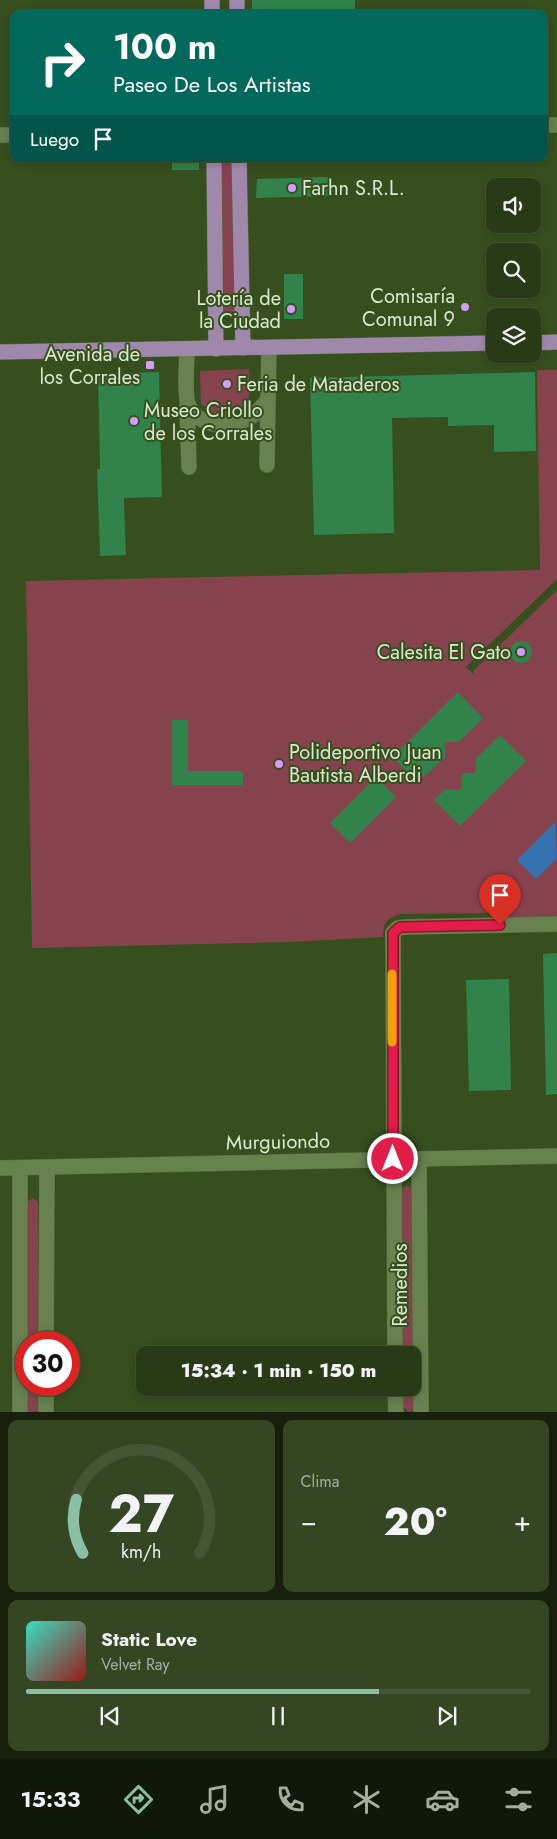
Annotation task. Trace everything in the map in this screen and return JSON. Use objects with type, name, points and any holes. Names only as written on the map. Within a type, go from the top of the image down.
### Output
[{"type":"main road","points":[[214,162],[216,348]]},
{"type":"main road","points":[[239,162],[243,348]]},
{"type":"main road","points":[[541,343],[557,342]]},
{"type":"main road","points":[[0,352],[486,343]]},
{"type":"street","points":[[267,465],[269,348]]},
{"type":"street","points":[[187,349],[189,467]]},
{"type":"street","points":[[187,401],[192,412],[200,420],[214,424],[228,424],[243,422],[268,400]]},
{"type":"street","name":"Remedios","points":[[395,1346],[392,938],[396,929],[406,927],[557,924]]},
{"type":"street","name":"Murguiondo","points":[[0,1168],[557,1156]]},
{"type":"street","name":"Remedios","points":[[420,1159],[421,1412]]},
{"type":"street","points":[[46,1331],[47,1167]]},
{"type":"street","points":[[20,1168],[20,1412]]},
{"type":"street","points":[[46,1396],[46,1412]]},
{"type":"street","points":[[395,1396],[396,1412]]},
{"type":"shaded area","points":[[221,162],[233,162],[235,312],[224,312]]},
{"type":"shaded area","points":[[249,369],[250,393],[246,403],[236,412],[227,417],[211,412],[201,404],[200,371]]},
{"type":"shaded area","name":"Polideportivo Juan Bautista Alberdi","points":[[537,370],[557,370],[557,579],[466,667],[474,675],[473,671],[557,590],[557,917],[508,918],[503,913],[401,914],[387,922],[383,937],[291,942],[32,948],[26,581],[540,570]]},
{"type":"shaded area","points":[[407,1185],[412,1189],[414,1346],[402,1346],[401,1190]]},
{"type":"shaded area","points":[[33,1198],[38,1202],[39,1331],[26,1331],[26,1203]]},
{"type":"shaded area","points":[[26,1396],[39,1396],[39,1411],[26,1412]]},
{"type":"shaded area","points":[[403,1396],[415,1396],[415,1408],[410,1412],[403,1407]]},
{"type":"water","points":[[555,822],[557,858],[536,879],[517,860]]},
{"type":"building","points":[[252,0],[355,0],[355,10],[252,10]]},
{"type":"building","points":[[172,162],[199,162],[199,170],[172,170]]},
{"type":"building","name":"Farhn S.R.L.","points":[[328,177],[328,196],[256,198],[257,179]]},
{"type":"building","points":[[284,274],[303,274],[303,319],[284,319]]},
{"type":"building","points":[[159,372],[162,497],[124,498],[126,555],[100,556],[97,469],[100,469],[98,374]]},
{"type":"building","points":[[535,372],[536,451],[494,452],[494,425],[448,426],[448,417],[392,418],[394,533],[314,535],[310,378]]},
{"type":"building","name":"Calesita El Gato","points":[[517,641],[525,641],[532,648],[532,656],[525,663],[517,663],[510,656],[510,648]]},
{"type":"building","name":"Polideportivo Juan Bautista Alberdi","points":[[458,692],[483,718],[459,742],[445,742],[445,757],[426,775],[410,775],[392,757]]},
{"type":"building","points":[[172,720],[188,720],[188,771],[243,771],[243,785],[172,785]]},
{"type":"building","name":"Polideportivo Juan Bautista Alberdi","points":[[500,735],[526,761],[460,826],[434,800],[444,790],[461,789],[462,773],[475,773],[476,759]]},
{"type":"building","points":[[376,777],[396,797],[350,843],[330,823]]},
{"type":"building","points":[[557,953],[557,1094],[546,1095],[543,954]]},
{"type":"building","points":[[509,979],[511,1090],[469,1091],[466,980]]},
{"type":"slow traffic","points":[[392,974],[392,1042]]},
{"type":"place","name":"Farhn S.R.L.","points":[[292,188]]},
{"type":"place","name":"Comisaría Comunal 9","points":[[465,307]]},
{"type":"place","name":"Lotería de la Ciudad","points":[[291,309]]},
{"type":"place","name":"Avenida de los Corrales","points":[[150,365]]},
{"type":"place","name":"Feria de Mataderos","points":[[227,384]]},
{"type":"place","name":"Museo Criollo de los Corrales","points":[[134,421]]},
{"type":"place","name":"Calesita El Gato","points":[[521,652]]},
{"type":"place","name":"Polideportivo Juan Bautista Alberdi","points":[[279,764]]},
{"type":"route","points":[[393,1159],[393,933],[400,927],[500,925]]}]
